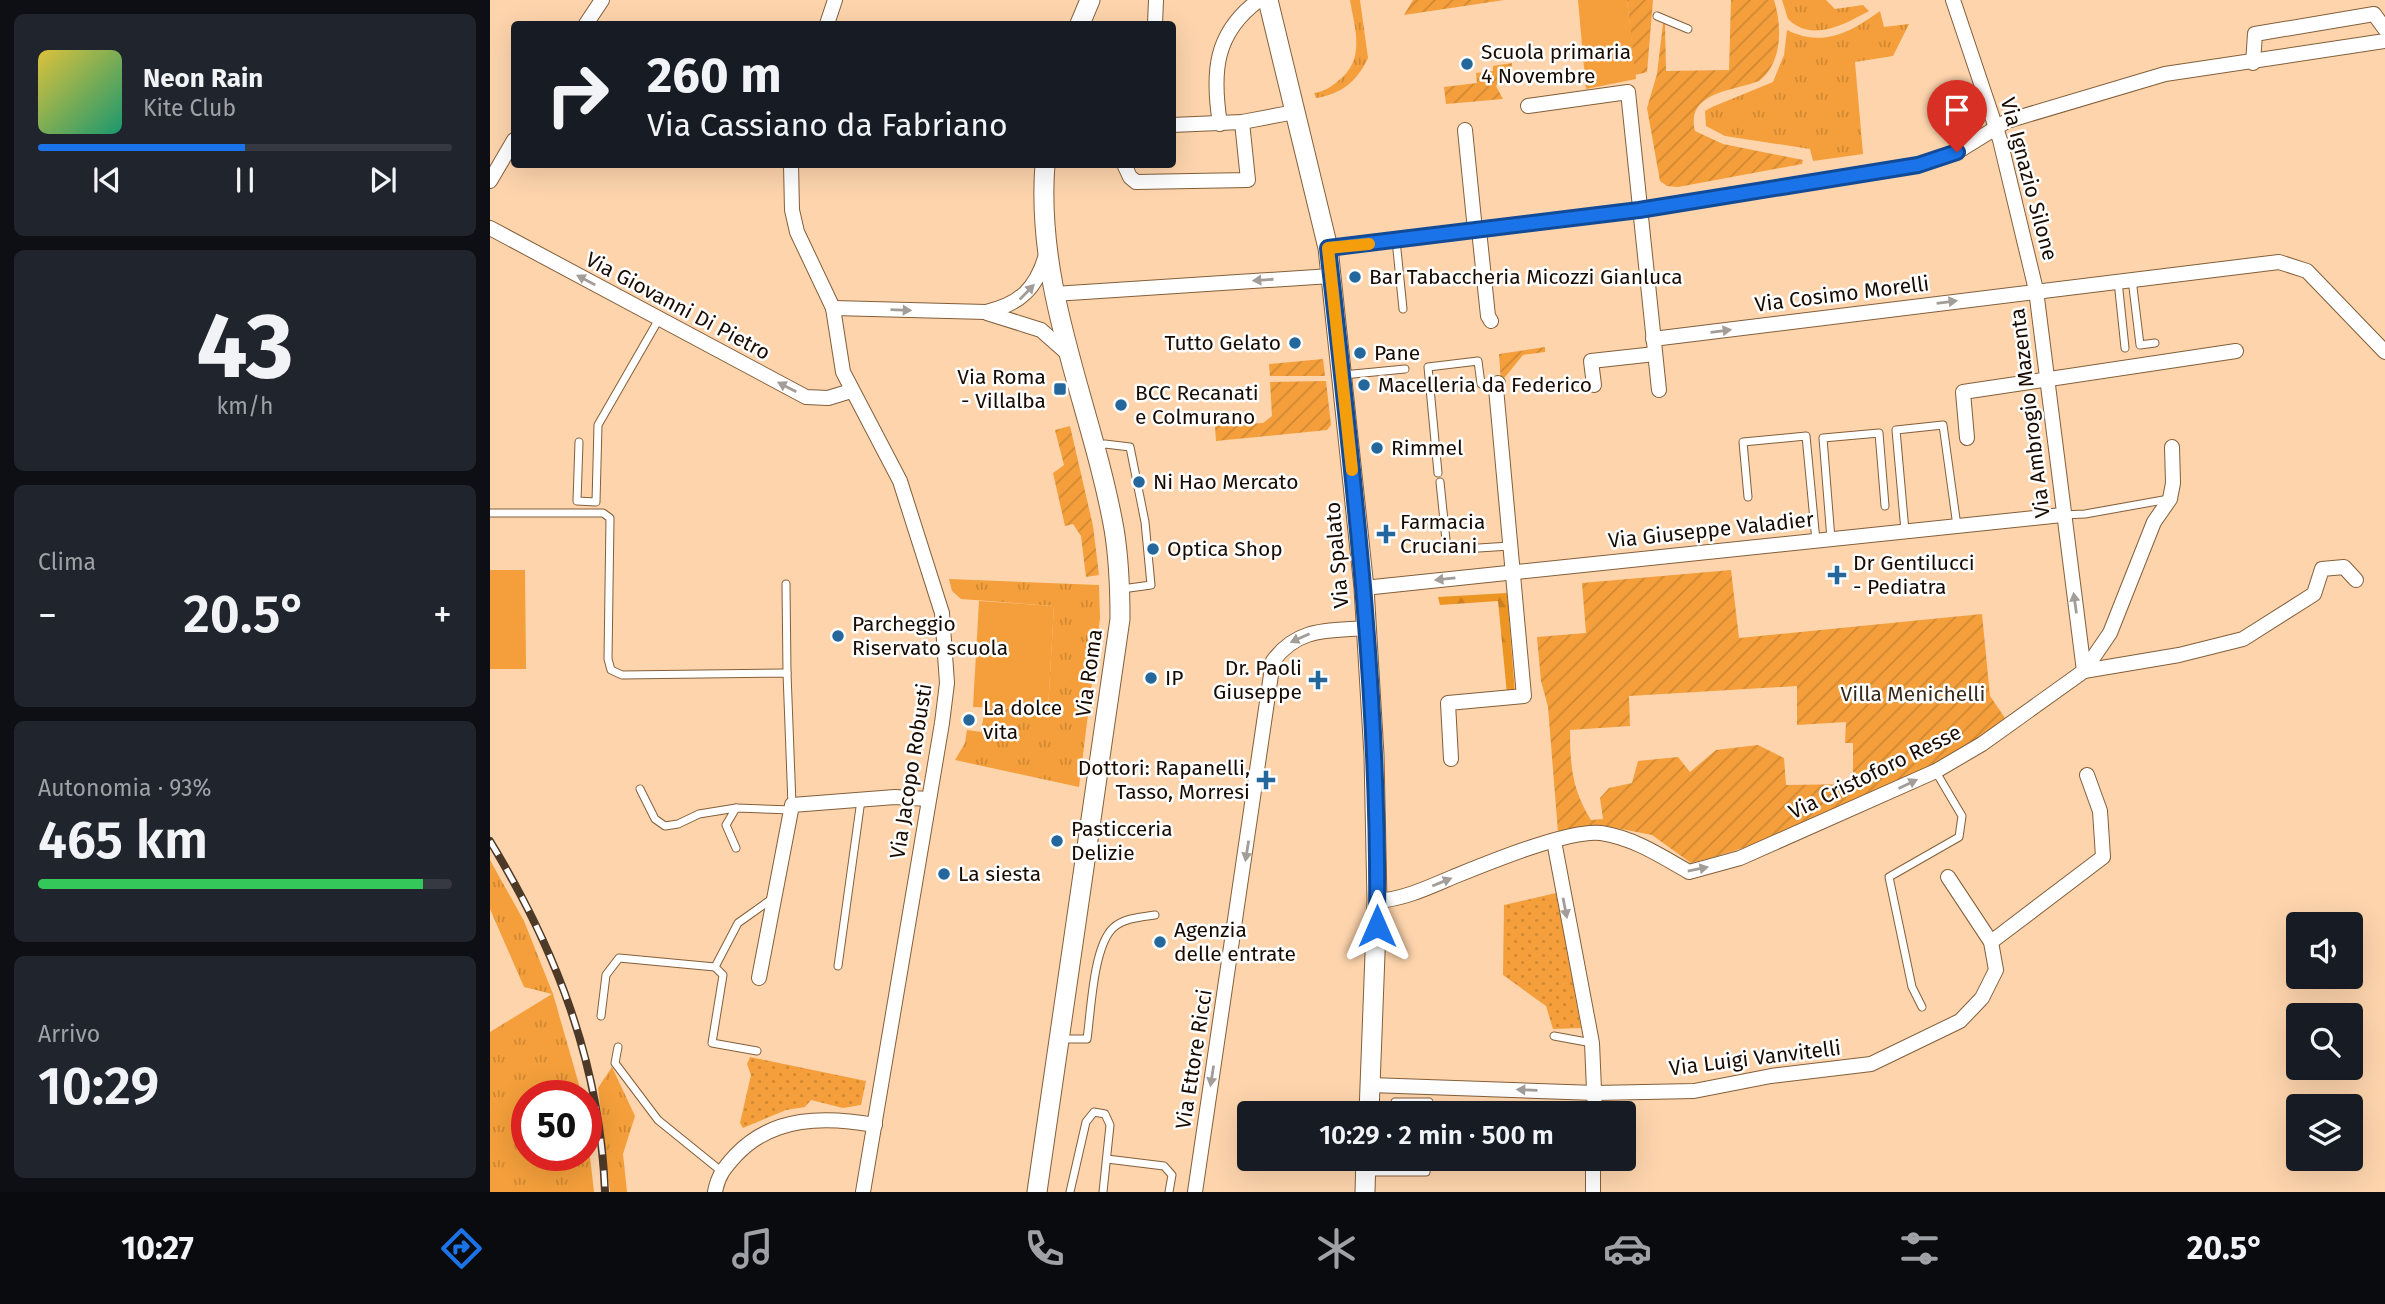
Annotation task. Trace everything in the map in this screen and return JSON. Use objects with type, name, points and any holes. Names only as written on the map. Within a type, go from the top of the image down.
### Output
[{"type":"main road","points":[[1081,21],[1090,0]]},
{"type":"main road","name":"Via Spalato","points":[[1268,0],[1328,248],[1364,588],[1374,766],[1377,901],[1369,1101]]},
{"type":"main road","name":"Via Roma","points":[[1037,1192],[1104,733],[1119,619],[1120,589],[1114,530],[1054,294],[1047,251],[1043,192],[1045,168]]},
{"type":"main road","points":[[1365,1192],[1366,1171]]},
{"type":"street","points":[[588,21],[602,0]]},
{"type":"street","points":[[828,21],[835,0]]},
{"type":"street","points":[[1155,21],[1156,0]]},
{"type":"street","points":[[1220,124],[1216,97],[1217,62],[1221,43],[1236,22],[1259,0]]},
{"type":"street","name":"Via Ignazio Silone","points":[[1953,0],[1996,128],[2017,203],[2036,290]]},
{"type":"street","points":[[2253,63],[2255,34],[2374,14],[2385,29]]},
{"type":"street","points":[[1328,248],[1639,210],[1918,165],[1957,152],[1996,128],[2165,74],[2253,63],[2385,41]]},
{"type":"street","points":[[1528,106],[1628,92],[1659,390]]},
{"type":"street","points":[[1176,125],[1242,122],[1295,112]]},
{"type":"street","points":[[1126,168],[1136,182],[1248,180],[1242,122]]},
{"type":"street","points":[[1465,130],[1488,319]]},
{"type":"street","points":[[490,181],[511,145]]},
{"type":"street","name":"Via Jacopo Robusti","points":[[791,168],[792,210],[797,232],[832,308],[843,372],[900,481],[942,613],[947,683],[863,1192]]},
{"type":"street","name":"Via Giovanni Di Pietro","points":[[490,228],[806,397],[828,398],[851,391]]},
{"type":"street","points":[[832,308],[986,312],[1005,308],[1026,296],[1041,273],[1047,251]]},
{"type":"street","name":"Via Ambrogio Mazenta","points":[[2084,671],[2062,515],[2036,290],[2279,262],[2308,271],[2385,352]]},
{"type":"street","points":[[1054,294],[1331,276]]},
{"type":"street","name":"Via Cosimo Morelli","points":[[1594,384],[1591,361],[1654,347],[2036,290]]},
{"type":"street","points":[[986,312],[1041,330],[1068,353]]},
{"type":"street","points":[[1967,438],[1963,393],[2048,377],[2236,351]]},
{"type":"street","points":[[1451,760],[1448,703],[1524,696],[1495,387]]},
{"type":"street","points":[[2084,671],[2110,633],[2154,522],[2170,499],[2173,483],[2172,447]]},
{"type":"street","name":"Via Giuseppe Valadier","points":[[1364,588],[2062,515]]},
{"type":"street","name":"Via Cristoforo Resse","points":[[1377,901],[1398,900],[1502,857],[1554,841],[1599,833],[1638,843],[1689,872],[1740,858],[1936,771],[1982,744],[2084,671],[2179,655],[2243,639],[2296,608],[2314,594],[2322,569],[2343,567],[2356,580]]},
{"type":"street","name":"Via Ettore Ricci","points":[[1195,1192],[1273,661],[1292,640],[1306,634],[1366,628]]},
{"type":"street","points":[[1991,942],[2103,857],[2099,811],[2087,775]]},
{"type":"street","points":[[760,978],[793,807],[895,797],[928,799]]},
{"type":"street","points":[[1554,841],[1592,1043],[1595,1101]]},
{"type":"street","name":"Via Luigi Vanvitelli","points":[[1370,1085],[1595,1093],[1693,1091],[1771,1076],[1871,1064],[1960,1021],[1982,998],[1996,970],[1991,942],[1948,877]]},
{"type":"street","points":[[715,1192],[721,1171],[747,1144],[775,1127],[802,1120],[875,1125]]},
{"type":"street","points":[[1592,1192],[1593,1171]]},
{"type":"lane","points":[[1657,16],[1688,29]]},
{"type":"lane","points":[[1396,240],[1403,309]]},
{"type":"lane","points":[[2125,280],[2140,345],[2155,343]]},
{"type":"lane","points":[[2125,280],[2126,348]]},
{"type":"lane","points":[[579,442],[577,501],[596,502],[598,425],[659,319]]},
{"type":"lane","points":[[1438,473],[1428,367],[1478,361],[1481,384],[1495,387]]},
{"type":"lane","points":[[1342,375],[1405,369]]},
{"type":"lane","points":[[1905,531],[1896,430],[1943,425],[1957,526]]},
{"type":"lane","points":[[1823,540],[1823,438],[1879,433],[1885,506]]},
{"type":"lane","points":[[1748,497],[1743,442],[1806,436],[1823,540]]},
{"type":"lane","points":[[1094,446],[1105,444],[1130,447],[1145,522],[1151,585],[1120,589]]},
{"type":"lane","points":[[1440,482],[1447,550],[1510,546]]},
{"type":"lane","points":[[2062,515],[2085,514],[2170,499]]},
{"type":"lane","points":[[490,513],[603,513],[610,518],[608,659],[611,670],[622,675],[788,673]]},
{"type":"lane","points":[[640,789],[655,819],[665,826],[678,824],[699,814],[737,808],[793,807],[786,584]]},
{"type":"lane","points":[[1922,1007],[1912,987],[1889,877],[1959,837],[1963,826],[1962,816],[1936,771]]},
{"type":"lane","points":[[838,966],[861,800]]},
{"type":"lane","points":[[736,848],[726,825],[737,808]]},
{"type":"lane","points":[[715,967],[738,923],[777,896]]},
{"type":"lane","points":[[1059,1039],[1087,1039],[1100,951],[1114,928],[1131,919],[1155,915]]},
{"type":"lane","points":[[601,1016],[606,975],[619,958],[715,967],[723,975],[712,1043],[757,1051]]},
{"type":"lane","points":[[1554,1036],[1592,1043]]},
{"type":"lane","points":[[618,1047],[615,1063],[658,1120],[721,1171]]},
{"type":"lane","points":[[1070,1192],[1086,1122],[1094,1112],[1105,1114],[1110,1125],[1103,1192]]},
{"type":"lane","points":[[1107,1159],[1164,1166],[1172,1175],[1169,1192]]},
{"type":"green space","points":[[1350,0],[1360,0],[1368,58],[1348,85],[1334,93],[1316,98],[1314,93],[1335,83],[1347,73],[1352,64],[1356,33]]},
{"type":"green space","points":[[1413,0],[1504,0],[1404,15]]},
{"type":"green space","points":[[1578,0],[1627,0],[1636,79],[1586,89]]},
{"type":"green space","points":[[1627,0],[1653,0],[1647,72],[1635,75]]},
{"type":"green space","points":[[1731,0],[1774,0],[1779,32],[1776,54],[1773,64],[1759,81],[1714,95],[1704,101],[1697,108],[1694,118],[1695,131],[1723,144],[1803,160],[1802,164],[1678,187],[1667,186],[1660,181],[1647,108],[1657,74],[1663,24],[1665,23],[1666,71],[1729,70]]},
{"type":"green space","points":[[1782,0],[1826,0],[1835,9],[1863,5],[1869,11],[1839,26],[1807,30],[1788,19]]},
{"type":"green space","points":[[1880,11],[1884,27],[1909,24],[1893,56],[1855,62],[1863,154],[1813,161],[1810,149],[1725,136],[1706,126],[1705,111],[1773,82],[1784,55],[1787,30],[1813,38],[1836,35]]},
{"type":"green space","points":[[1512,63],[1511,77],[1502,77],[1496,86],[1503,99],[1446,104],[1444,87],[1477,83],[1476,73],[1493,71],[1493,66]]},
{"type":"green space","points":[[1545,347],[1545,352],[1523,355],[1501,382],[1499,354]]},
{"type":"green space","points":[[1323,359],[1325,376],[1270,376],[1269,364]]},
{"type":"green space","points":[[1326,381],[1331,425],[1327,430],[1216,441],[1215,426],[1263,423],[1272,416],[1270,382]]},
{"type":"green space","points":[[1070,426],[1093,526],[1099,575],[1086,577],[1081,536],[1073,524],[1065,526],[1053,473],[1064,465],[1055,430]]},
{"type":"green space","points":[[490,570],[525,570],[526,669],[490,669]]},
{"type":"green space","name":"Villa Menichelli","points":[[1731,570],[1739,638],[1982,614],[1990,696],[2005,718],[1937,763],[1855,805],[1770,839],[1691,863],[1652,835],[1601,825],[1558,832],[1548,707],[1541,681],[1537,637],[1586,633],[1582,583]],"holes":[[[1797,686],[1797,725],[1846,722],[1845,743],[1853,743],[1853,784],[1786,785],[1784,758],[1758,745],[1716,750],[1690,772],[1678,757],[1638,761],[1632,783],[1609,788],[1600,798],[1603,819],[1591,820],[1576,788],[1570,730],[1630,726],[1629,696]]]},
{"type":"green space","points":[[949,579],[1099,585],[1100,618],[1079,787],[955,760],[965,743],[967,730],[981,732],[985,708],[1048,709],[1054,606],[961,599],[952,591]]},
{"type":"green space","points":[[1507,593],[1515,694],[1507,694],[1498,601],[1440,605],[1438,597]]},
{"type":"green space","points":[[979,601],[1054,606],[1048,709],[973,707]]},
{"type":"green space","points":[[490,860],[524,921],[553,994],[578,1080],[511,1080],[511,1171],[592,1171],[594,1192],[490,1192],[490,1032],[552,994],[524,987],[490,909]]},
{"type":"green space","points":[[1556,893],[1581,1028],[1553,1029],[1546,1006],[1503,975],[1504,905]]},
{"type":"green space","points":[[750,1057],[866,1081],[861,1105],[843,1108],[811,1100],[805,1107],[786,1110],[743,1128],[740,1123],[751,1075],[747,1064]]},
{"type":"green space","points":[[612,1067],[635,1116],[623,1154],[627,1192],[610,1192],[602,1123],[602,1082]]},
{"type":"railway","points":[[490,841],[535,924],[570,1009],[594,1098],[605,1192]]},
{"type":"slow traffic","points":[[1352,470],[1328,248],[1369,244]]},
{"type":"place","name":"Scuola primaria 4 Novembre","points":[[1467,64]]},
{"type":"place","name":"Bar Tabaccheria Micozzi Gianluca","points":[[1355,277]]},
{"type":"place","name":"Tutto Gelato","points":[[1295,343]]},
{"type":"place","name":"Pane","points":[[1360,353]]},
{"type":"place","name":"Macelleria da Federico","points":[[1364,385]]},
{"type":"place","name":"Via Roma - Villalba","points":[[1060,389]]},
{"type":"place","name":"BCC Recanati e Colmurano","points":[[1121,405]]},
{"type":"place","name":"Rimmel","points":[[1377,448]]},
{"type":"place","name":"Ni Hao Mercato","points":[[1139,482]]},
{"type":"place","name":"Farmacia Cruciani","points":[[1386,534]]},
{"type":"place","name":"Optica Shop","points":[[1153,549]]},
{"type":"place","name":"Dr Gentilucci - Pediatra","points":[[1837,575]]},
{"type":"place","name":"Parcheggio Riservato scuola","points":[[838,636]]},
{"type":"place","name":"IP","points":[[1151,678]]},
{"type":"place","name":"Dr. Paoli Giuseppe","points":[[1318,680]]},
{"type":"place","name":"La dolce vita","points":[[969,720]]},
{"type":"place","name":"Dottori: Rapanelli, Tasso, Morresi","points":[[1266,780]]},
{"type":"place","name":"Pasticceria Delizie","points":[[1057,841]]},
{"type":"place","name":"La siesta","points":[[944,874]]},
{"type":"place","name":"Agenzia delle entrate","points":[[1160,942]]},
{"type":"route","points":[[1377,926],[1376,801],[1364,588],[1328,248],[1639,210],[1918,165],[1957,152]]}]
